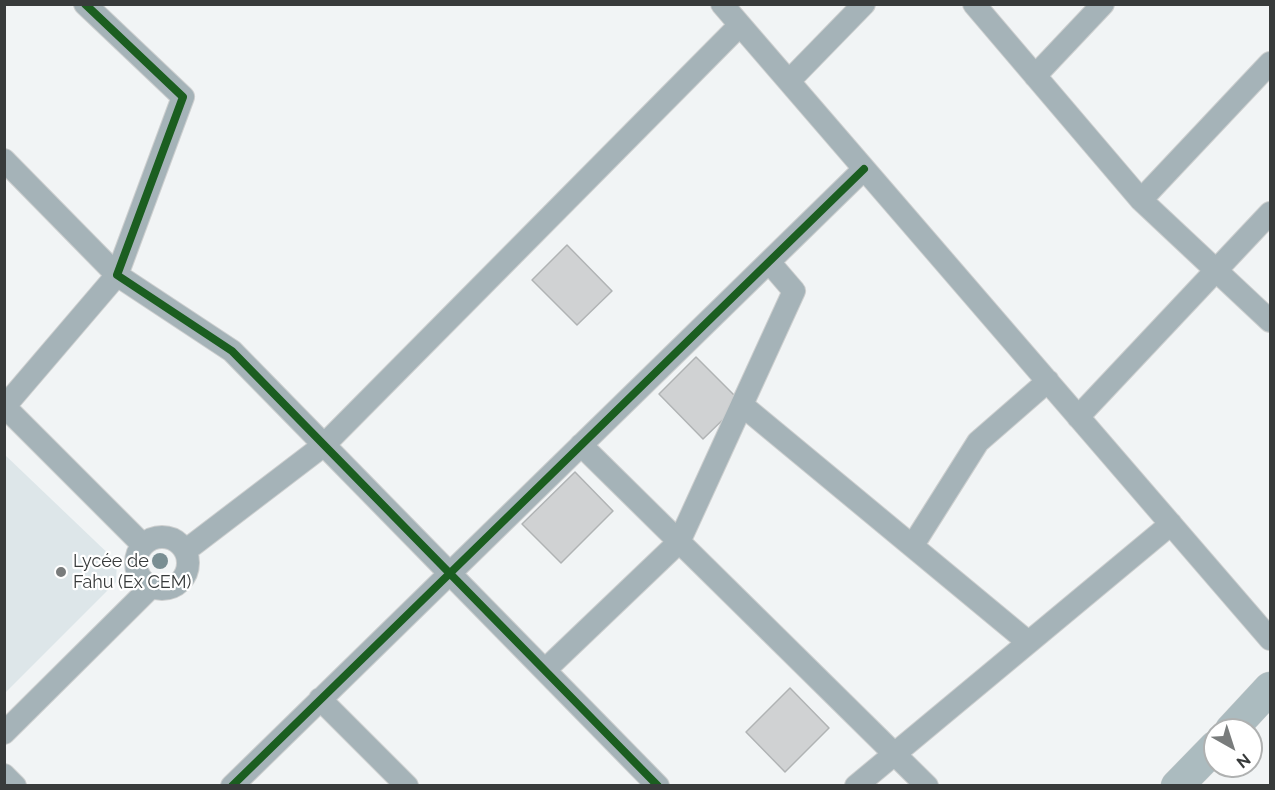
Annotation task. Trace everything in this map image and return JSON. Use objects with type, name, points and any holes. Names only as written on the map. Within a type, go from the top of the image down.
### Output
[{"type":"street","points":[[85,4],[183,97],[117,275],[5,406],[143,545]]},
{"type":"street","points":[[722,4],[1270,639]]},
{"type":"street","points":[[789,81],[864,4]]},
{"type":"street","points":[[974,4],[1141,200],[1270,321]]},
{"type":"street","points":[[1035,76],[1103,4]]},
{"type":"street","points":[[185,551],[324,445],[740,25]]},
{"type":"street","points":[[1141,200],[1270,63]]},
{"type":"street","points":[[4,160],[117,275],[232,351],[658,786]]},
{"type":"street","points":[[232,786],[864,169]]},
{"type":"street","points":[[1078,417],[1270,213]]},
{"type":"street","points":[[546,670],[679,542],[794,291],[769,262]]},
{"type":"street","points":[[913,545],[978,442],[1048,381]]},
{"type":"street","points":[[742,405],[1028,642]]},
{"type":"street","points":[[581,445],[927,786]]},
{"type":"street","points":[[856,786],[1171,524]]},
{"type":"street","points":[[157,538],[168,538],[178,543],[185,551],[188,563],[185,576],[176,585],[164,589],[151,587],[138,573],[136,563],[138,554],[143,545],[157,538]]},
{"type":"street","points":[[4,733],[151,587]]},
{"type":"street","points":[[1242,718],[1270,688]]},
{"type":"street","points":[[320,699],[406,786]]},
{"type":"street","points":[[4,775],[15,786]]},
{"type":"shaded area","name":"Lycée de Fahu (Ex CEM)","points":[[4,454],[117,562],[116,582],[5,693]]},
{"type":"building","points":[[567,245],[612,291],[577,325],[532,280]]},
{"type":"building","points":[[696,357],[741,402],[703,439],[659,394]]},
{"type":"building","points":[[575,472],[613,511],[561,563],[522,524]]},
{"type":"building","points":[[790,688],[829,728],[785,772],[746,732]]},
{"type":"cycle path","points":[[85,4],[183,97],[117,275],[232,351],[658,786]]},
{"type":"cycle path","points":[[232,786],[864,169]]},
{"type":"place","name":"Lycée de Fahu (Ex CEM)","points":[[61,572]]}]
